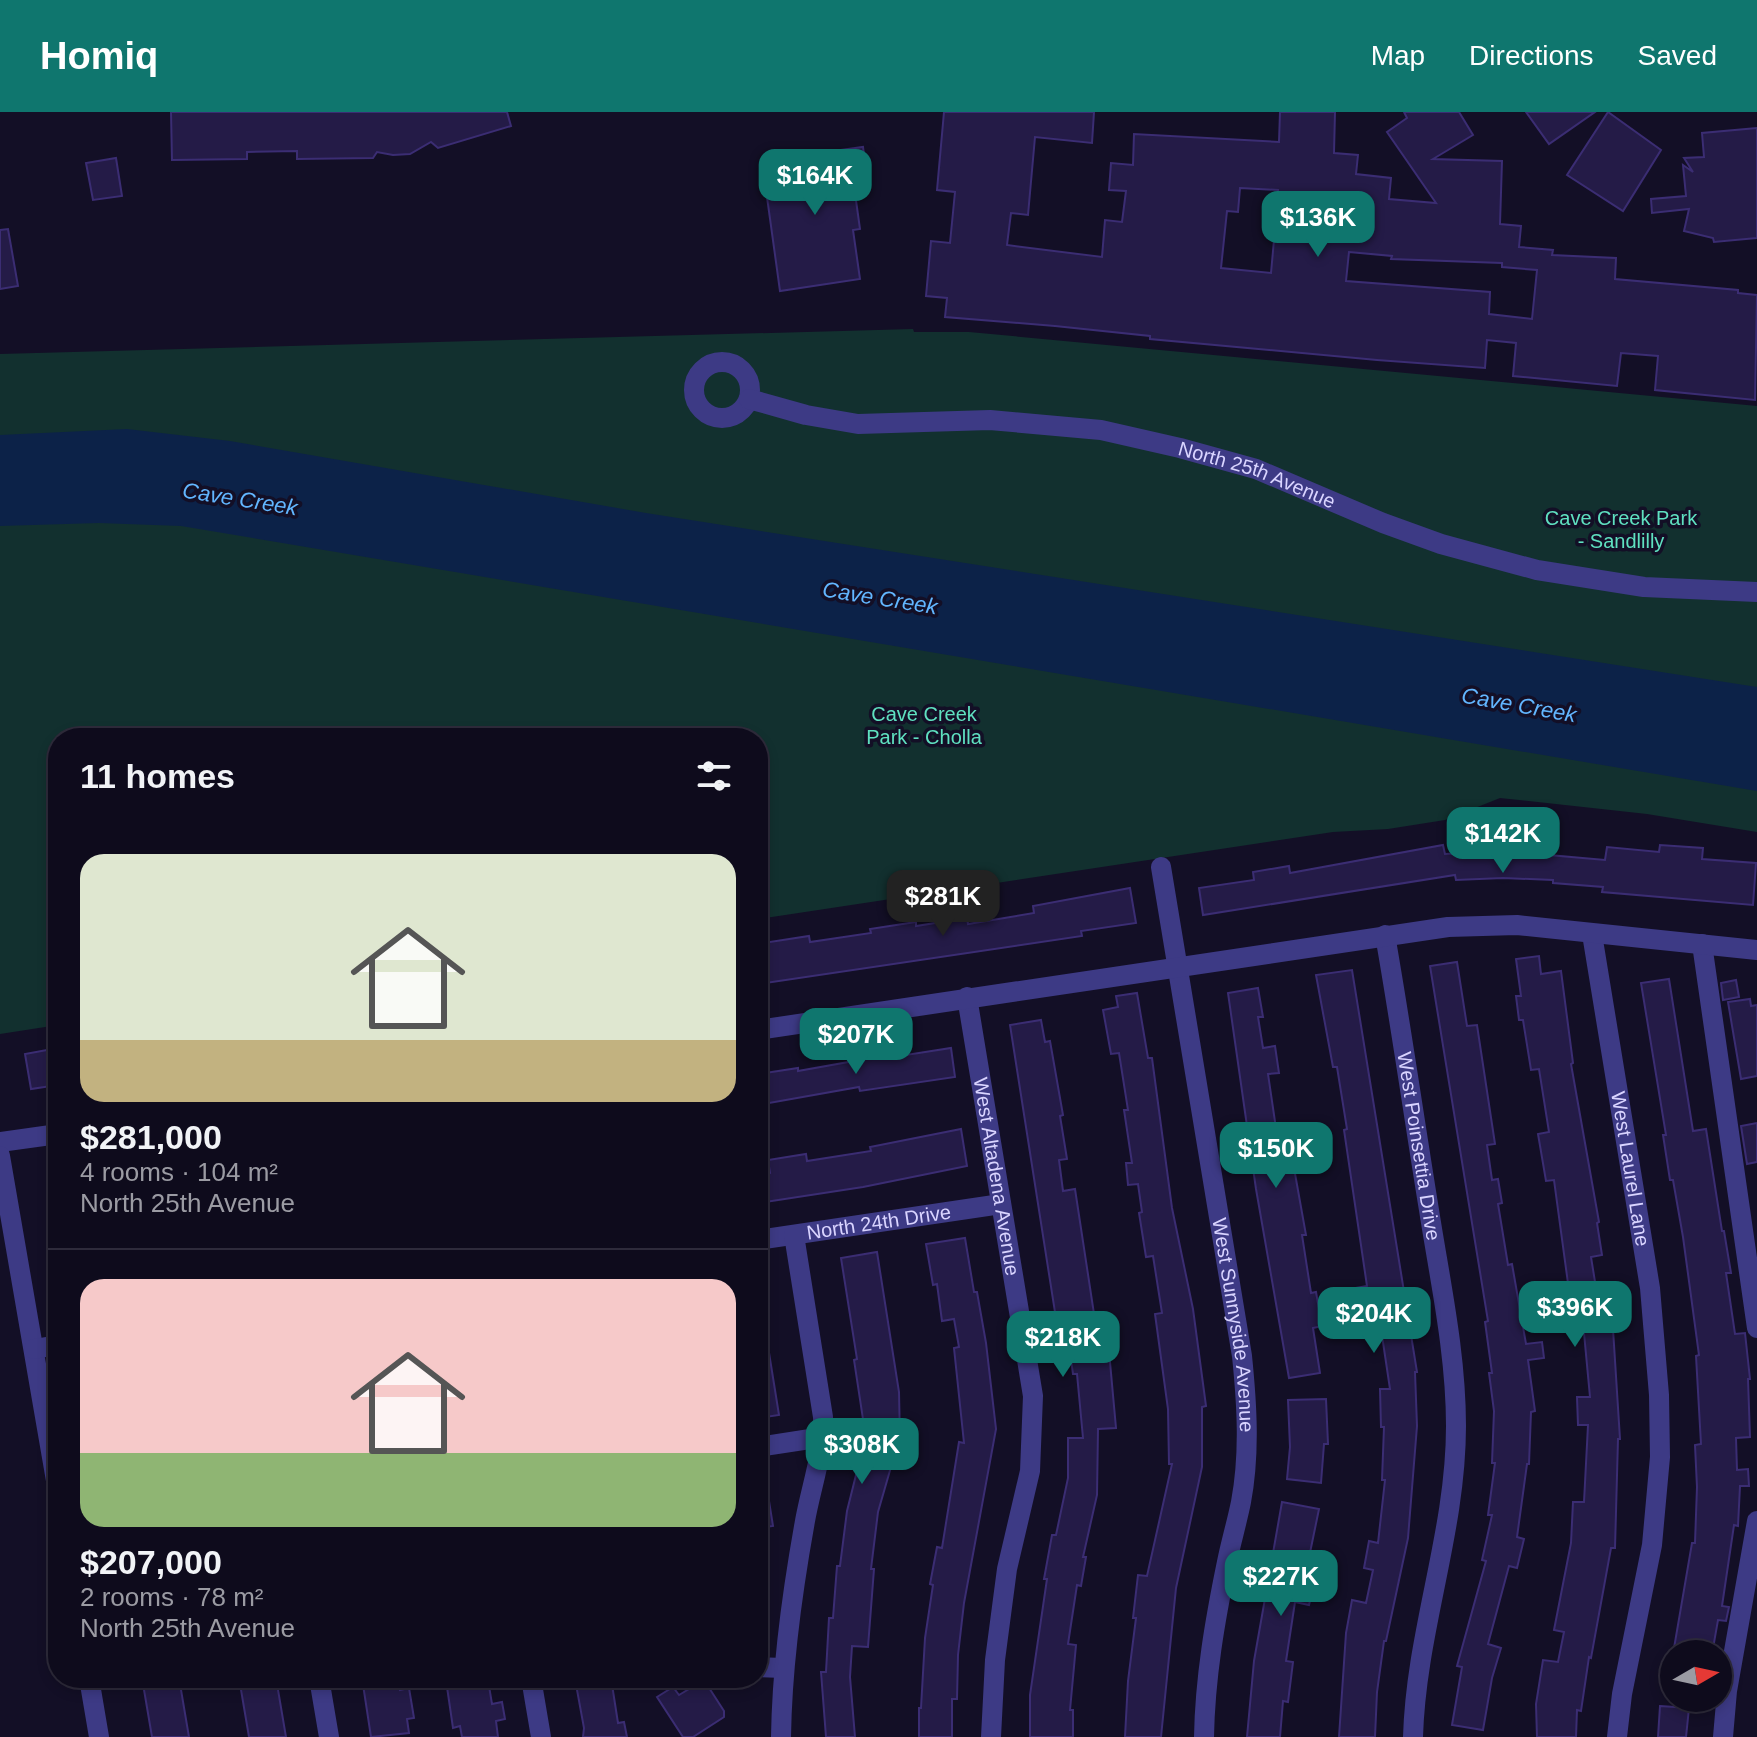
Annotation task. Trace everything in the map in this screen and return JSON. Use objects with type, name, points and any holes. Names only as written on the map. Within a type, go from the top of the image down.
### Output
[{"type":"street","name":"North 25th Avenue","points":[[749,399],[806,415],[858,424],[990,420],[1101,430],[1256,469],[1441,544],[1537,570],[1644,587],[1757,592]]},
{"type":"street","name":"West Sunnyside Avenue","points":[[1161,867],[1247,1400],[1247,1445],[1241,1501],[1208,1669],[1204,1737]]},
{"type":"street","points":[[768,1028],[1385,935],[1487,924],[1757,950]]},
{"type":"street","name":"West Laurel Lane","points":[[1592,934],[1650,1288],[1659,1395],[1660,1457],[1652,1545],[1622,1694],[1617,1737]]},
{"type":"street","name":"West Poinsettia Drive","points":[[1385,935],[1449,1332],[1456,1425],[1454,1484],[1422,1652],[1413,1737]]},
{"type":"street","points":[[1702,944],[1757,1328]]},
{"type":"street","name":"West Altadena Avenue","points":[[967,997],[1033,1396],[1030,1471],[1007,1569],[995,1660],[991,1737]]},
{"type":"street","points":[[0,1142],[48,1135]]},
{"type":"street","points":[[0,1156],[48,1432]]},
{"type":"street","name":"North 24th Drive","points":[[768,1239],[1001,1204]]},
{"type":"street","points":[[781,1737],[783,1668],[791,1600],[823,1437],[823,1417],[794,1235]]},
{"type":"street","points":[[34,1349],[48,1347]]},
{"type":"street","points":[[768,1445],[823,1437]]},
{"type":"street","points":[[1723,1737],[1727,1691],[1757,1521]]},
{"type":"street","points":[[768,1667],[783,1668]]},
{"type":"street","points":[[91,1688],[99,1737]]},
{"type":"street","points":[[321,1688],[329,1737]]},
{"type":"street","points":[[533,1688],[541,1737]]},
{"type":"green space","points":[[913,329],[914,332],[969,332],[1757,406],[1757,832],[1647,814],[1500,798],[1445,820],[1388,829],[1333,832],[768,917],[768,728],[48,728],[48,1027],[0,1034],[0,354]]},
{"type":"water","name":"Cave Creek","points":[[127,429],[230,441],[646,513],[1757,687],[1757,791],[181,526],[99,523],[0,526],[0,435]]},
{"type":"building","points":[[171,112],[507,112],[511,126],[438,148],[431,142],[410,154],[377,152],[373,158],[297,159],[297,151],[247,152],[247,159],[172,160]]},
{"type":"building","points":[[944,112],[1094,112],[1092,143],[1035,137],[1028,215],[1011,213],[1007,245],[1102,257],[1105,220],[1122,222],[1126,191],[1109,190],[1111,163],[1133,165],[1134,134],[1279,142],[1280,112],[1335,112],[1334,153],[1358,155],[1356,174],[1391,178],[1389,199],[1436,203],[1387,132],[1407,118],[1404,112],[1459,112],[1473,135],[1433,159],[1502,161],[1500,224],[1521,226],[1519,247],[1553,250],[1552,255],[1616,258],[1615,279],[1738,290],[1738,293],[1757,295],[1755,400],[1655,390],[1658,356],[1621,353],[1617,386],[1513,376],[1516,343],[1487,340],[1485,368],[1150,339],[1150,336],[945,317],[947,298],[926,296],[931,241],[950,243],[955,192],[937,190]],"holes":[[[1240,188],[1278,190],[1278,240],[1274,240],[1271,273],[1221,268],[1227,211],[1238,212]],[[1349,252],[1392,256],[1391,259],[1502,263],[1502,267],[1537,270],[1532,319],[1489,314],[1490,292],[1346,281]]]},
{"type":"building","points":[[1526,112],[1595,112],[1549,144]]},
{"type":"building","points":[[1608,112],[1661,150],[1623,211],[1567,175]]},
{"type":"building","points":[[1757,128],[1757,238],[1714,242],[1713,238],[1684,231],[1689,209],[1652,213],[1651,199],[1686,196],[1683,165],[1693,172],[1684,158],[1704,157],[1702,133]]},
{"type":"building","points":[[863,147],[867,177],[853,179],[860,229],[853,230],[860,279],[780,291],[762,161]]},
{"type":"building","points":[[116,158],[122,196],[93,200],[86,163]]},
{"type":"building","points":[[8,229],[18,286],[0,289],[0,230]]},
{"type":"building","points":[[1505,844],[1549,846],[1549,855],[1605,860],[1607,847],[1659,852],[1660,845],[1703,848],[1702,859],[1756,863],[1753,905],[1602,892],[1603,887],[1553,883],[1553,880],[1456,880],[1455,875],[1203,915],[1199,888],[1254,880],[1253,872],[1289,866],[1290,873],[1443,845],[1445,854],[1505,851]]},
{"type":"building","points":[[1130,888],[1136,923],[1081,931],[1082,936],[768,983],[768,942],[809,936],[810,942],[871,933],[870,929],[916,922],[916,926],[967,918],[968,924],[1034,913],[1033,906]]},
{"type":"building","points":[[1539,956],[1541,974],[1561,971],[1571,1064],[1599,1222],[1602,1255],[1591,1257],[1596,1288],[1611,1286],[1617,1328],[1613,1329],[1620,1439],[1615,1548],[1611,1548],[1581,1711],[1577,1710],[1576,1737],[1537,1737],[1536,1704],[1543,1660],[1558,1662],[1564,1632],[1554,1630],[1571,1543],[1573,1502],[1584,1502],[1588,1425],[1578,1425],[1577,1397],[1590,1397],[1584,1333],[1575,1335],[1554,1180],[1546,1181],[1538,1134],[1549,1132],[1539,1069],[1531,1070],[1516,996],[1521,996],[1516,959]]},
{"type":"building","points":[[1457,962],[1467,1026],[1477,1025],[1495,1144],[1487,1145],[1492,1180],[1498,1179],[1502,1203],[1498,1204],[1508,1265],[1512,1264],[1526,1344],[1542,1342],[1544,1358],[1528,1360],[1535,1411],[1531,1412],[1529,1464],[1517,1537],[1524,1539],[1517,1568],[1509,1566],[1488,1644],[1501,1648],[1483,1730],[1452,1725],[1462,1667],[1457,1666],[1486,1561],[1482,1560],[1492,1515],[1488,1515],[1495,1463],[1492,1463],[1494,1411],[1489,1373],[1492,1373],[1485,1322],[1488,1321],[1430,966]]},
{"type":"building","points":[[1352,970],[1417,1372],[1417,1426],[1408,1538],[1384,1641],[1375,1737],[1339,1737],[1346,1633],[1352,1600],[1366,1603],[1373,1570],[1364,1568],[1369,1541],[1378,1543],[1385,1480],[1382,1480],[1384,1427],[1381,1427],[1380,1389],[1390,1389],[1380,1322],[1360,1326],[1355,1288],[1367,1286],[1337,1067],[1333,1067],[1316,975]]},
{"type":"building","points":[[1669,979],[1693,1131],[1706,1129],[1731,1273],[1726,1273],[1735,1334],[1745,1333],[1750,1379],[1750,1437],[1736,1438],[1737,1470],[1748,1469],[1749,1486],[1740,1486],[1738,1526],[1734,1525],[1722,1606],[1729,1607],[1726,1621],[1718,1620],[1714,1640],[1675,1640],[1692,1543],[1695,1543],[1695,1445],[1701,1444],[1696,1356],[1699,1355],[1641,983]]},
{"type":"building","points":[[1736,980],[1739,997],[1723,1000],[1721,983]]},
{"type":"building","points":[[1258,988],[1263,1017],[1258,1017],[1263,1048],[1275,1046],[1279,1073],[1268,1074],[1278,1142],[1289,1140],[1306,1235],[1302,1235],[1311,1293],[1316,1292],[1322,1326],[1313,1328],[1320,1373],[1289,1378],[1256,1189],[1228,993]]},
{"type":"building","points":[[1137,993],[1148,1058],[1152,1058],[1172,1208],[1193,1309],[1206,1406],[1202,1407],[1202,1467],[1176,1588],[1161,1737],[1125,1737],[1138,1575],[1147,1576],[1172,1464],[1169,1464],[1168,1409],[1155,1314],[1162,1313],[1153,1256],[1146,1257],[1138,1184],[1128,1185],[1126,1163],[1132,1163],[1124,1110],[1128,1110],[1119,1053],[1111,1054],[1103,1010],[1118,1007],[1116,996]]},
{"type":"building","points":[[1750,999],[1751,1006],[1757,1005],[1757,1076],[1741,1079],[1728,1002]]},
{"type":"building","points":[[1041,1020],[1045,1042],[1050,1041],[1063,1115],[1060,1116],[1067,1159],[1059,1160],[1063,1191],[1075,1189],[1096,1327],[1110,1325],[1114,1351],[1109,1351],[1116,1428],[1098,1429],[1097,1495],[1083,1557],[1086,1557],[1081,1586],[1077,1585],[1068,1644],[1076,1645],[1070,1710],[1073,1710],[1073,1737],[1030,1737],[1030,1695],[1047,1579],[1044,1579],[1068,1478],[1068,1438],[1083,1438],[1077,1374],[1073,1374],[1066,1324],[1057,1325],[1010,1025]]},
{"type":"building","points":[[951,1048],[955,1077],[860,1091],[859,1087],[768,1103],[768,1072],[798,1068],[798,1071],[899,1053],[900,1056]]},
{"type":"building","points":[[48,1050],[48,1086],[31,1089],[25,1054]]},
{"type":"building","points":[[1757,1123],[1757,1162],[1747,1164],[1741,1126]]},
{"type":"building","points":[[961,1129],[967,1166],[863,1187],[768,1201],[768,1160],[806,1154],[807,1161],[871,1151],[870,1147]]},
{"type":"building","points":[[965,1238],[986,1343],[996,1429],[964,1603],[957,1699],[952,1699],[952,1737],[919,1737],[925,1638],[933,1585],[930,1584],[937,1547],[942,1548],[959,1442],[964,1443],[954,1348],[959,1347],[954,1319],[942,1321],[937,1284],[933,1285],[926,1244]]},
{"type":"building","points":[[877,1252],[899,1392],[900,1440],[890,1440],[891,1467],[878,1512],[871,1569],[874,1569],[868,1647],[852,1646],[850,1677],[855,1737],[826,1737],[821,1672],[826,1672],[829,1618],[833,1618],[837,1566],[840,1566],[847,1511],[863,1447],[863,1419],[854,1360],[857,1359],[841,1258]]},
{"type":"building","points":[[768,1346],[779,1415],[768,1417]]},
{"type":"building","points":[[1326,1399],[1328,1444],[1324,1444],[1321,1483],[1287,1479],[1290,1447],[1288,1400]]},
{"type":"building","points":[[768,1495],[773,1526],[768,1527]]},
{"type":"building","points":[[1282,1502],[1319,1509],[1305,1577],[1315,1579],[1309,1605],[1295,1602],[1286,1661],[1293,1662],[1288,1702],[1283,1701],[1280,1737],[1247,1737],[1254,1661]]},
{"type":"building","points":[[144,1688],[181,1688],[189,1737],[152,1737]]},
{"type":"building","points":[[241,1688],[278,1688],[286,1737],[249,1737]]},
{"type":"building","points":[[364,1688],[409,1688],[414,1718],[407,1719],[409,1733],[371,1737]]},
{"type":"building","points":[[447,1688],[489,1688],[492,1704],[502,1702],[505,1719],[496,1721],[498,1737],[462,1737],[460,1726],[453,1728]]},
{"type":"building","points":[[577,1688],[613,1688],[618,1723],[624,1722],[627,1737],[583,1737]]},
{"type":"building","points":[[671,1688],[679,1695],[691,1688],[709,1688],[724,1711],[724,1717],[693,1737],[683,1737],[657,1697]]},
{"type":"building","points":[[1660,1706],[1660,1712],[1689,1712],[1686,1737],[1658,1737]]},
{"type":"park label","name":"Cave Creek Park - Sandlilly","points":[[1621,530]]},
{"type":"park label","name":"Cave Creek Park - Cholla","points":[[924,726]]}]
